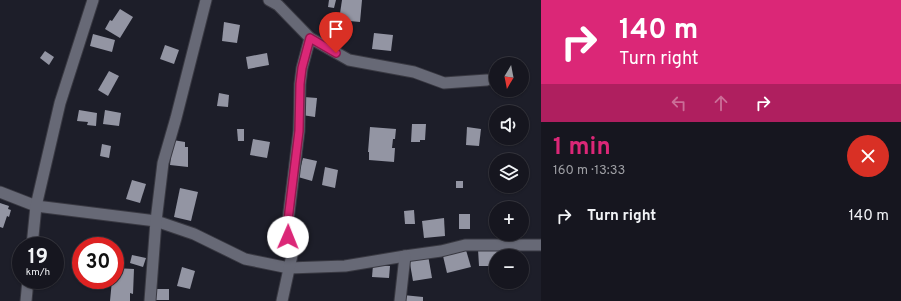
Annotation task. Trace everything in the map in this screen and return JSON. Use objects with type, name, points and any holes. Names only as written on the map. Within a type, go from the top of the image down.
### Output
[{"type":"street","points":[[33,237],[36,206],[60,103],[93,0]]},
{"type":"street","points":[[150,301],[156,221],[163,163],[206,0]]},
{"type":"street","points":[[269,0],[278,6],[310,38],[349,60],[414,72],[444,83],[487,80]]},
{"type":"street","points":[[282,301],[292,255],[288,237],[288,220],[299,131],[300,84],[302,68],[310,38]]},
{"type":"street","points":[[0,192],[36,206],[156,221],[194,234],[245,259],[289,268],[344,266],[441,251],[464,245],[541,245]]},
{"type":"street","points":[[400,301],[404,256]]},
{"type":"street","points":[[26,301],[27,289]]},
{"type":"building","points":[[329,0],[336,0],[334,8],[328,7]]},
{"type":"building","points":[[342,0],[362,0],[360,22],[339,20]]},
{"type":"building","points":[[120,9],[133,17],[120,38],[105,29],[110,20],[112,21]]},
{"type":"building","points":[[224,22],[240,25],[237,43],[222,41]]},
{"type":"building","points":[[374,33],[393,35],[391,51],[372,49]]},
{"type":"building","points":[[93,34],[115,40],[112,52],[90,46]]},
{"type":"building","points":[[165,45],[179,50],[174,64],[160,59]]},
{"type":"building","points":[[45,51],[54,57],[49,65],[40,58]]},
{"type":"building","points":[[267,53],[269,65],[248,69],[246,57]]},
{"type":"building","points":[[109,71],[119,76],[108,96],[98,90]]},
{"type":"building","points":[[219,93],[229,95],[228,107],[217,106]]},
{"type":"building","points":[[304,97],[317,98],[315,117],[302,115]]},
{"type":"building","points":[[79,110],[97,113],[96,126],[87,125],[88,122],[77,121]]},
{"type":"building","points":[[105,110],[121,113],[119,126],[103,124]]},
{"type":"building","points":[[412,124],[426,124],[425,140],[420,140],[420,142],[411,142]]},
{"type":"building","points":[[370,127],[396,129],[392,148],[395,148],[394,162],[369,160],[368,152]]},
{"type":"building","points":[[467,127],[481,129],[479,146],[466,145]]},
{"type":"building","points":[[237,129],[244,129],[244,141],[238,141]]},
{"type":"building","points":[[253,139],[270,142],[267,158],[250,155]]},
{"type":"building","points":[[173,140],[185,142],[185,147],[188,147],[188,167],[170,165]]},
{"type":"building","points":[[102,144],[111,146],[109,158],[100,156]]},
{"type":"building","points":[[303,158],[317,161],[312,181],[298,177]]},
{"type":"building","points":[[325,167],[338,170],[335,188],[322,185]]},
{"type":"building","points":[[132,180],[146,184],[140,203],[126,199]]},
{"type":"building","points":[[456,181],[463,181],[463,188],[456,188]]},
{"type":"building","points":[[180,188],[198,192],[191,221],[174,217]]},
{"type":"building","points":[[0,203],[9,206],[8,209],[11,210],[9,217],[7,216],[3,228],[0,227]]},
{"type":"building","points":[[414,210],[415,224],[405,224],[404,211]]},
{"type":"building","points":[[459,214],[470,214],[470,229],[459,229]]},
{"type":"building","points":[[444,218],[445,236],[424,238],[422,221]]},
{"type":"building","points":[[478,249],[489,249],[489,266],[479,266]]},
{"type":"building","points":[[466,250],[471,267],[447,273],[443,256]]},
{"type":"building","points":[[132,255],[146,258],[143,267],[130,263]]},
{"type":"building","points":[[428,255],[432,278],[413,281],[409,258]]},
{"type":"building","points":[[373,265],[390,266],[389,278],[372,277]]},
{"type":"building","points":[[182,267],[195,271],[190,289],[177,286]]},
{"type":"building","points":[[124,268],[134,269],[133,294],[130,293],[130,301],[110,301],[111,289],[124,289]]},
{"type":"building","points":[[155,289],[169,289],[169,300],[156,300]]},
{"type":"building","points":[[403,295],[423,297],[423,301],[403,301]]},
{"type":"route","points":[[288,237],[288,220],[299,131],[300,84],[302,68],[310,38],[336,53]]}]
